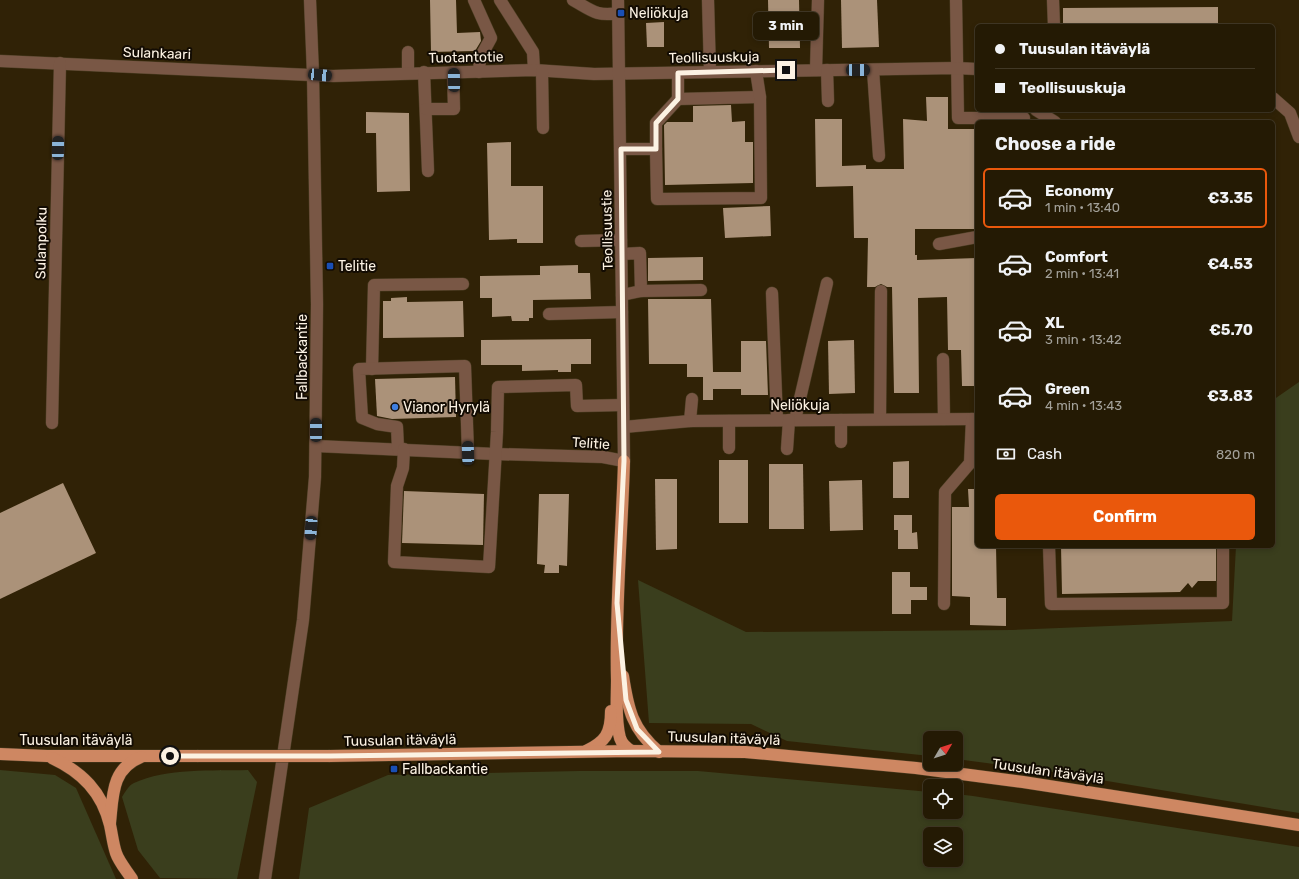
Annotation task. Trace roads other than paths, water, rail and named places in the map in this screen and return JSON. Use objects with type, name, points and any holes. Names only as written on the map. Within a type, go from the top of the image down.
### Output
[{"type":"main road","points":[[624,461],[616,629],[618,720],[622,742],[632,751]]},
{"type":"main road","points":[[617,603],[620,620],[622,666],[629,708],[637,729],[659,752]]},
{"type":"main road","points":[[581,752],[603,741],[610,725],[612,629],[617,603]]},
{"type":"main road","name":"Tuusulan itäväylä","points":[[0,754],[47,756],[330,756],[632,751],[745,752],[916,768],[1299,825]]},
{"type":"main road","points":[[47,756],[66,765],[89,783],[110,823],[116,853],[132,879]]},
{"type":"main road","points":[[110,823],[114,789],[118,777],[124,767],[132,761],[144,756]]},
{"type":"street","name":"Fallbackantie","points":[[265,879],[303,620],[316,446],[317,304],[313,74],[310,0]]},
{"type":"street","points":[[474,0],[491,38],[480,58],[479,72]]},
{"type":"street","points":[[500,0],[533,52],[538,71],[543,128]]},
{"type":"street","points":[[573,0],[596,13],[605,16],[618,13]]},
{"type":"street","name":"Teollisuustie","points":[[618,0],[624,461]]},
{"type":"street","points":[[708,0],[710,72]]},
{"type":"street","points":[[818,0],[821,70],[828,101]]},
{"type":"street","points":[[956,0],[958,118],[1024,117]]},
{"type":"street","points":[[1053,0],[1054,24]]},
{"type":"street","points":[[408,52],[408,73]]},
{"type":"street","name":"Sulankaari","points":[[0,61],[313,74]]},
{"type":"street","name":"Sulanpolku","points":[[52,423],[60,64]]},
{"type":"street","name":"Teollisuuskuja","points":[[619,73],[975,69]]},
{"type":"street","points":[[873,70],[879,156]]},
{"type":"street","name":"Tuotantotie","points":[[313,74],[333,76],[424,72],[538,71],[594,74],[619,73]]},
{"type":"street","points":[[678,73],[678,99],[656,123],[657,199],[761,198],[760,97],[756,71]]},
{"type":"street","points":[[424,72],[428,171]]},
{"type":"street","points":[[426,109],[454,109],[453,72]]},
{"type":"street","points":[[678,99],[760,97]]},
{"type":"street","points":[[1275,100],[1290,113],[1299,137]]},
{"type":"street","points":[[1039,112],[1052,120]]},
{"type":"street","points":[[621,149],[656,149]]},
{"type":"street","points":[[939,244],[975,237]]},
{"type":"street","points":[[581,241],[621,240]]},
{"type":"street","points":[[622,254],[640,253],[640,291]]},
{"type":"street","points":[[787,420],[827,283]]},
{"type":"street","points":[[372,369],[374,285],[463,284]]},
{"type":"street","points":[[622,295],[640,291],[700,290]]},
{"type":"street","points":[[880,419],[881,290]]},
{"type":"street","points":[[772,293],[787,420],[788,449]]},
{"type":"street","points":[[548,314],[622,312]]},
{"type":"street","points":[[943,359],[944,419]]},
{"type":"street","points":[[468,453],[465,366],[359,369],[362,418],[377,424],[397,427],[401,449],[403,468],[397,486],[394,562],[489,567],[497,432],[498,387],[576,385],[578,406],[623,405]]},
{"type":"street","points":[[690,421],[692,399]]},
{"type":"street","points":[[944,604],[945,492],[970,463],[974,419]]},
{"type":"street","name":"Neliökuja","points":[[624,427],[690,421],[729,420],[974,419]]},
{"type":"street","points":[[729,420],[729,448]]},
{"type":"street","points":[[841,420],[841,442]]},
{"type":"street","name":"Telitie","points":[[316,446],[602,457],[624,461]]},
{"type":"street","points":[[1049,548],[1051,604],[1059,604],[1223,603],[1224,548]]},
{"type":"place","name":"Neliökuja","points":[[621,13]]},
{"type":"place","name":"Telitie","points":[[330,266]]},
{"type":"place","name":"Vianor Hyrylä","points":[[395,407]]},
{"type":"place","name":"Fallbackantie","points":[[394,769]]}]
